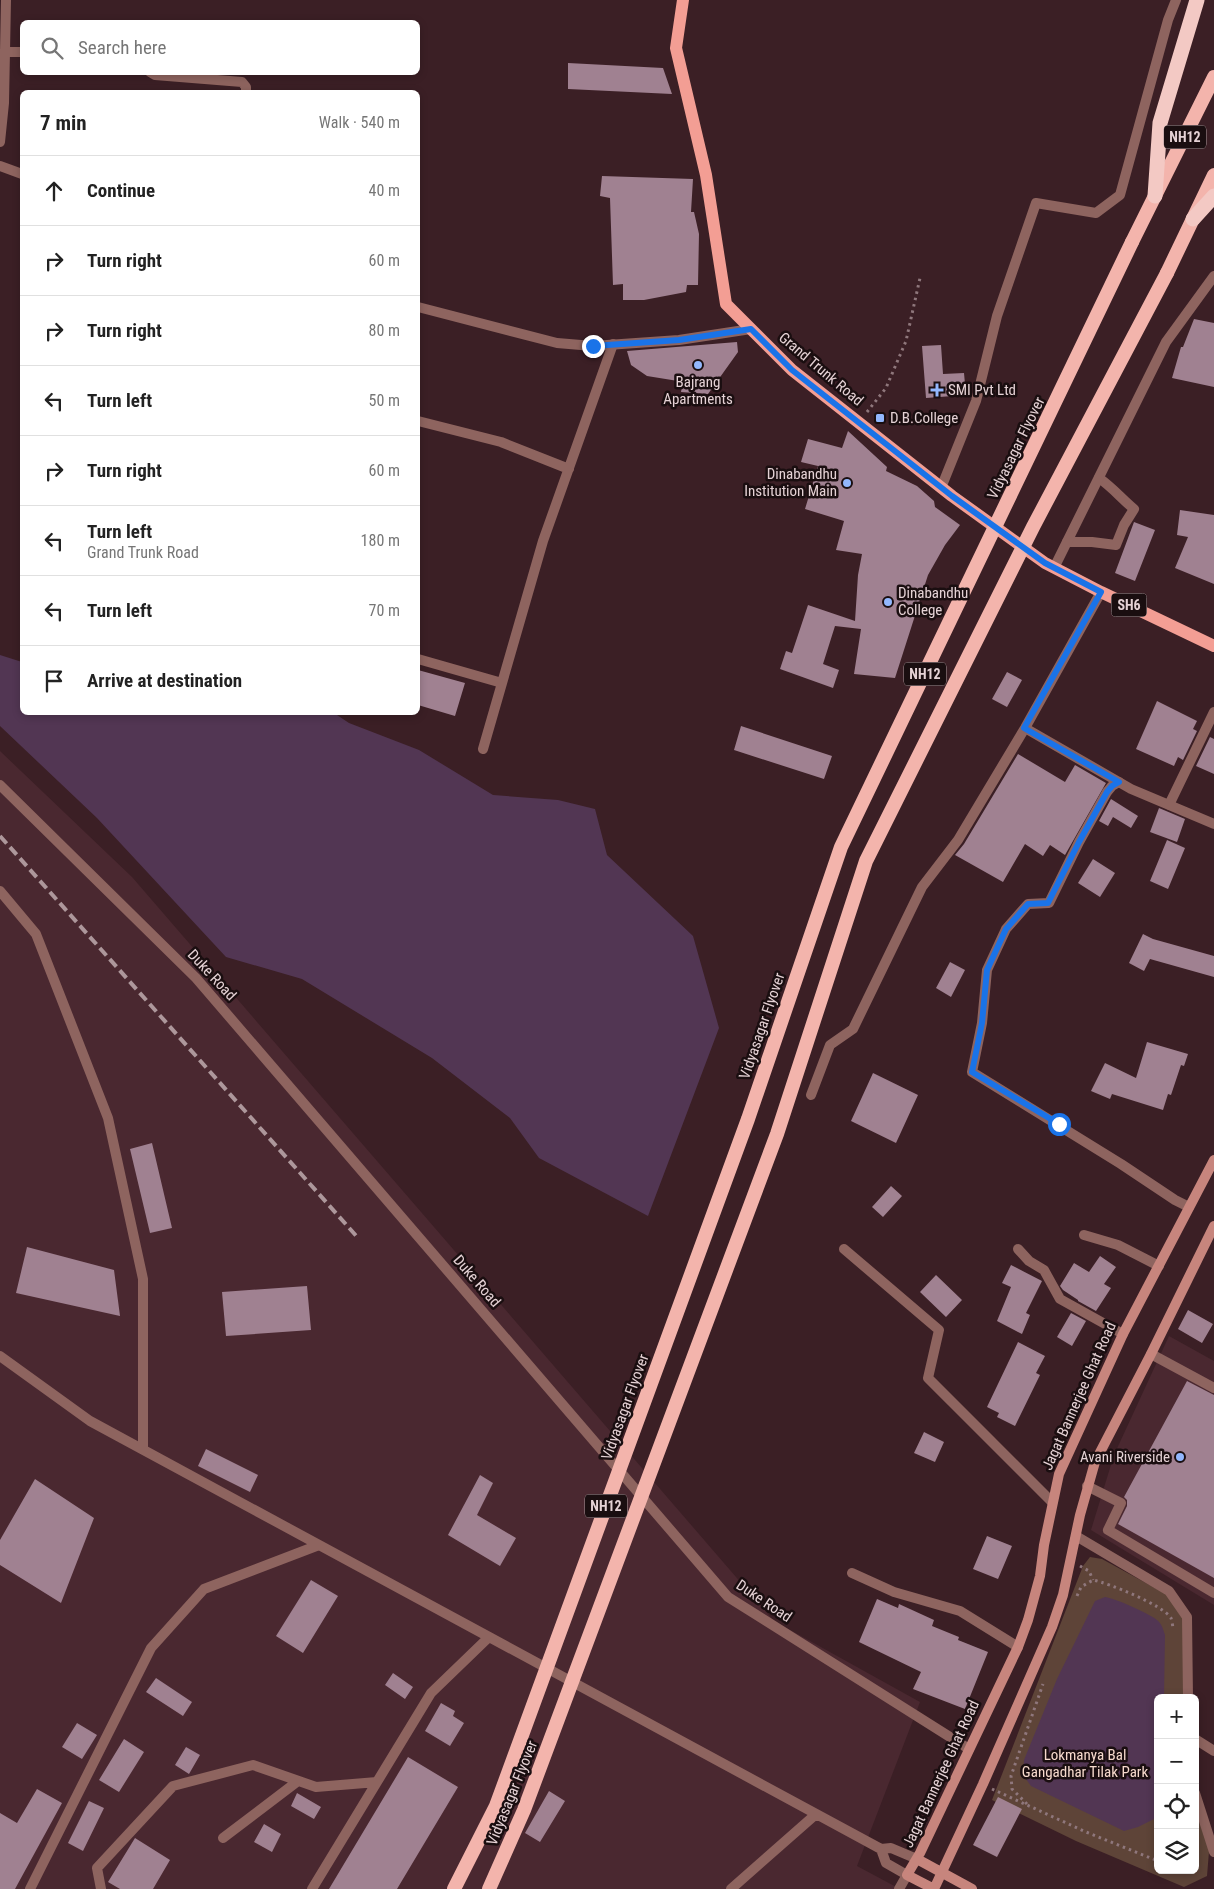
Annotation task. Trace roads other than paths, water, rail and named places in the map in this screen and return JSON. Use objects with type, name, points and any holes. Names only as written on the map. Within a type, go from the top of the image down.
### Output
[{"type":"highway","points":[[1155,196],[1160,123],[1197,0]]},
{"type":"highway","name":"NH12","points":[[1155,196],[1214,77]]},
{"type":"highway","name":"NH12","points":[[1193,219],[1214,174]]},
{"type":"highway","name":"Vidyasagar Flyover","points":[[454,1889],[496,1806],[748,1119],[841,847],[1155,196]]},
{"type":"highway","points":[[1193,219],[1214,196]]},
{"type":"highway","name":"Vidyasagar Flyover","points":[[489,1889],[524,1810],[774,1143],[866,861],[1033,527],[1167,273],[1193,219]]},
{"type":"main road","name":"Grand Trunk Road","points":[[683,0],[676,48],[706,175],[726,304],[792,370],[941,488],[1054,568],[1214,646]]},
{"type":"main road","name":"Jagat Bannerjee Ghat Road","points":[[907,1875],[917,1858],[1018,1647],[1028,1620],[1040,1576],[1052,1502],[1059,1474],[1123,1334],[1214,1160]]},
{"type":"main road","points":[[907,1875],[934,1889],[942,1874],[1052,1627],[1063,1595],[1087,1486],[1095,1462],[1214,1226]]},
{"type":"main road","points":[[917,1858],[942,1874],[972,1889]]},
{"type":"street","points":[[0,142],[4,103],[6,0]]},
{"type":"street","points":[[941,488],[976,401],[997,316],[1036,203],[1096,213],[1120,195],[1168,20],[1176,0]]},
{"type":"street","points":[[4,52],[20,52]]},
{"type":"street","points":[[155,75],[242,82],[246,90]]},
{"type":"street","points":[[0,166],[20,173]]},
{"type":"street","points":[[1054,568],[1166,342],[1214,276]]},
{"type":"street","points":[[420,308],[557,343],[593,346],[679,340],[751,329]]},
{"type":"street","points":[[483,748],[543,541],[613,344]]},
{"type":"street","points":[[420,422],[501,442],[569,470]]},
{"type":"street","points":[[1067,542],[1092,542],[1116,546],[1124,524],[1134,510],[1120,497],[1115,489],[1099,478]]},
{"type":"street","points":[[811,1095],[830,1045],[853,1029],[922,887],[958,840],[1101,592]]},
{"type":"street","points":[[420,660],[502,684]]},
{"type":"street","points":[[1169,805],[1214,712]]},
{"type":"street","points":[[1024,728],[1119,782],[1214,824]]},
{"type":"street","points":[[1119,782],[1107,792],[1048,903],[1028,904],[1006,929],[987,970],[982,1023],[972,1072],[1189,1207]]},
{"type":"street","name":"Duke Road","points":[[0,785],[196,978],[728,1597],[969,1750]]},
{"type":"street","points":[[0,891],[36,934],[108,1118],[143,1280],[143,1449]]},
{"type":"street","points":[[1084,1235],[1118,1245],[1159,1266]]},
{"type":"street","points":[[844,1249],[939,1330],[928,1378],[1052,1502]]},
{"type":"street","points":[[1018,1249],[1029,1260],[1044,1270],[1060,1299],[1123,1334]]},
{"type":"street","points":[[1151,1354],[1214,1388]]},
{"type":"street","points":[[0,1356],[90,1421],[816,1815],[881,1849],[891,1848],[917,1858]]},
{"type":"street","points":[[1087,1486],[1122,1503],[1108,1530],[1214,1593]]},
{"type":"street","points":[[1076,1536],[1169,1591],[1186,1617],[1188,1694]]},
{"type":"street","points":[[30,1889],[151,1648],[204,1589],[318,1545]]},
{"type":"street","points":[[852,1574],[894,1592],[960,1611],[1018,1647]]},
{"type":"street","points":[[312,1889],[431,1693],[489,1637]]},
{"type":"street","points":[[1199,1742],[1214,1751]]},
{"type":"street","points":[[101,1889],[97,1868],[174,1786],[253,1765],[316,1787],[377,1782]]},
{"type":"street","points":[[222,1838],[298,1781]]},
{"type":"street","points":[[1199,1805],[1214,1852]]},
{"type":"street","points":[[732,1889],[816,1815]]},
{"type":"street","points":[[881,1849],[886,1863],[907,1875],[899,1889]]},
{"type":"railway","points":[[0,836],[359,1239]]},
{"type":"place","name":"Bajrang Apartments","points":[[698,365]]},
{"type":"place","name":"SMI Pvt Ltd","points":[[937,390]]},
{"type":"place","name":"D.B.College","points":[[880,418]]},
{"type":"place","name":"Dinabandhu Institution Main","points":[[847,483]]},
{"type":"place","name":"Dinabandhu College","points":[[888,602]]},
{"type":"place","name":"Avani Riverside","points":[[1180,1457]]},
{"type":"park label","name":"Lokmanya Bal Gangadhar Tilak Park","points":[[1085,1764]]}]
